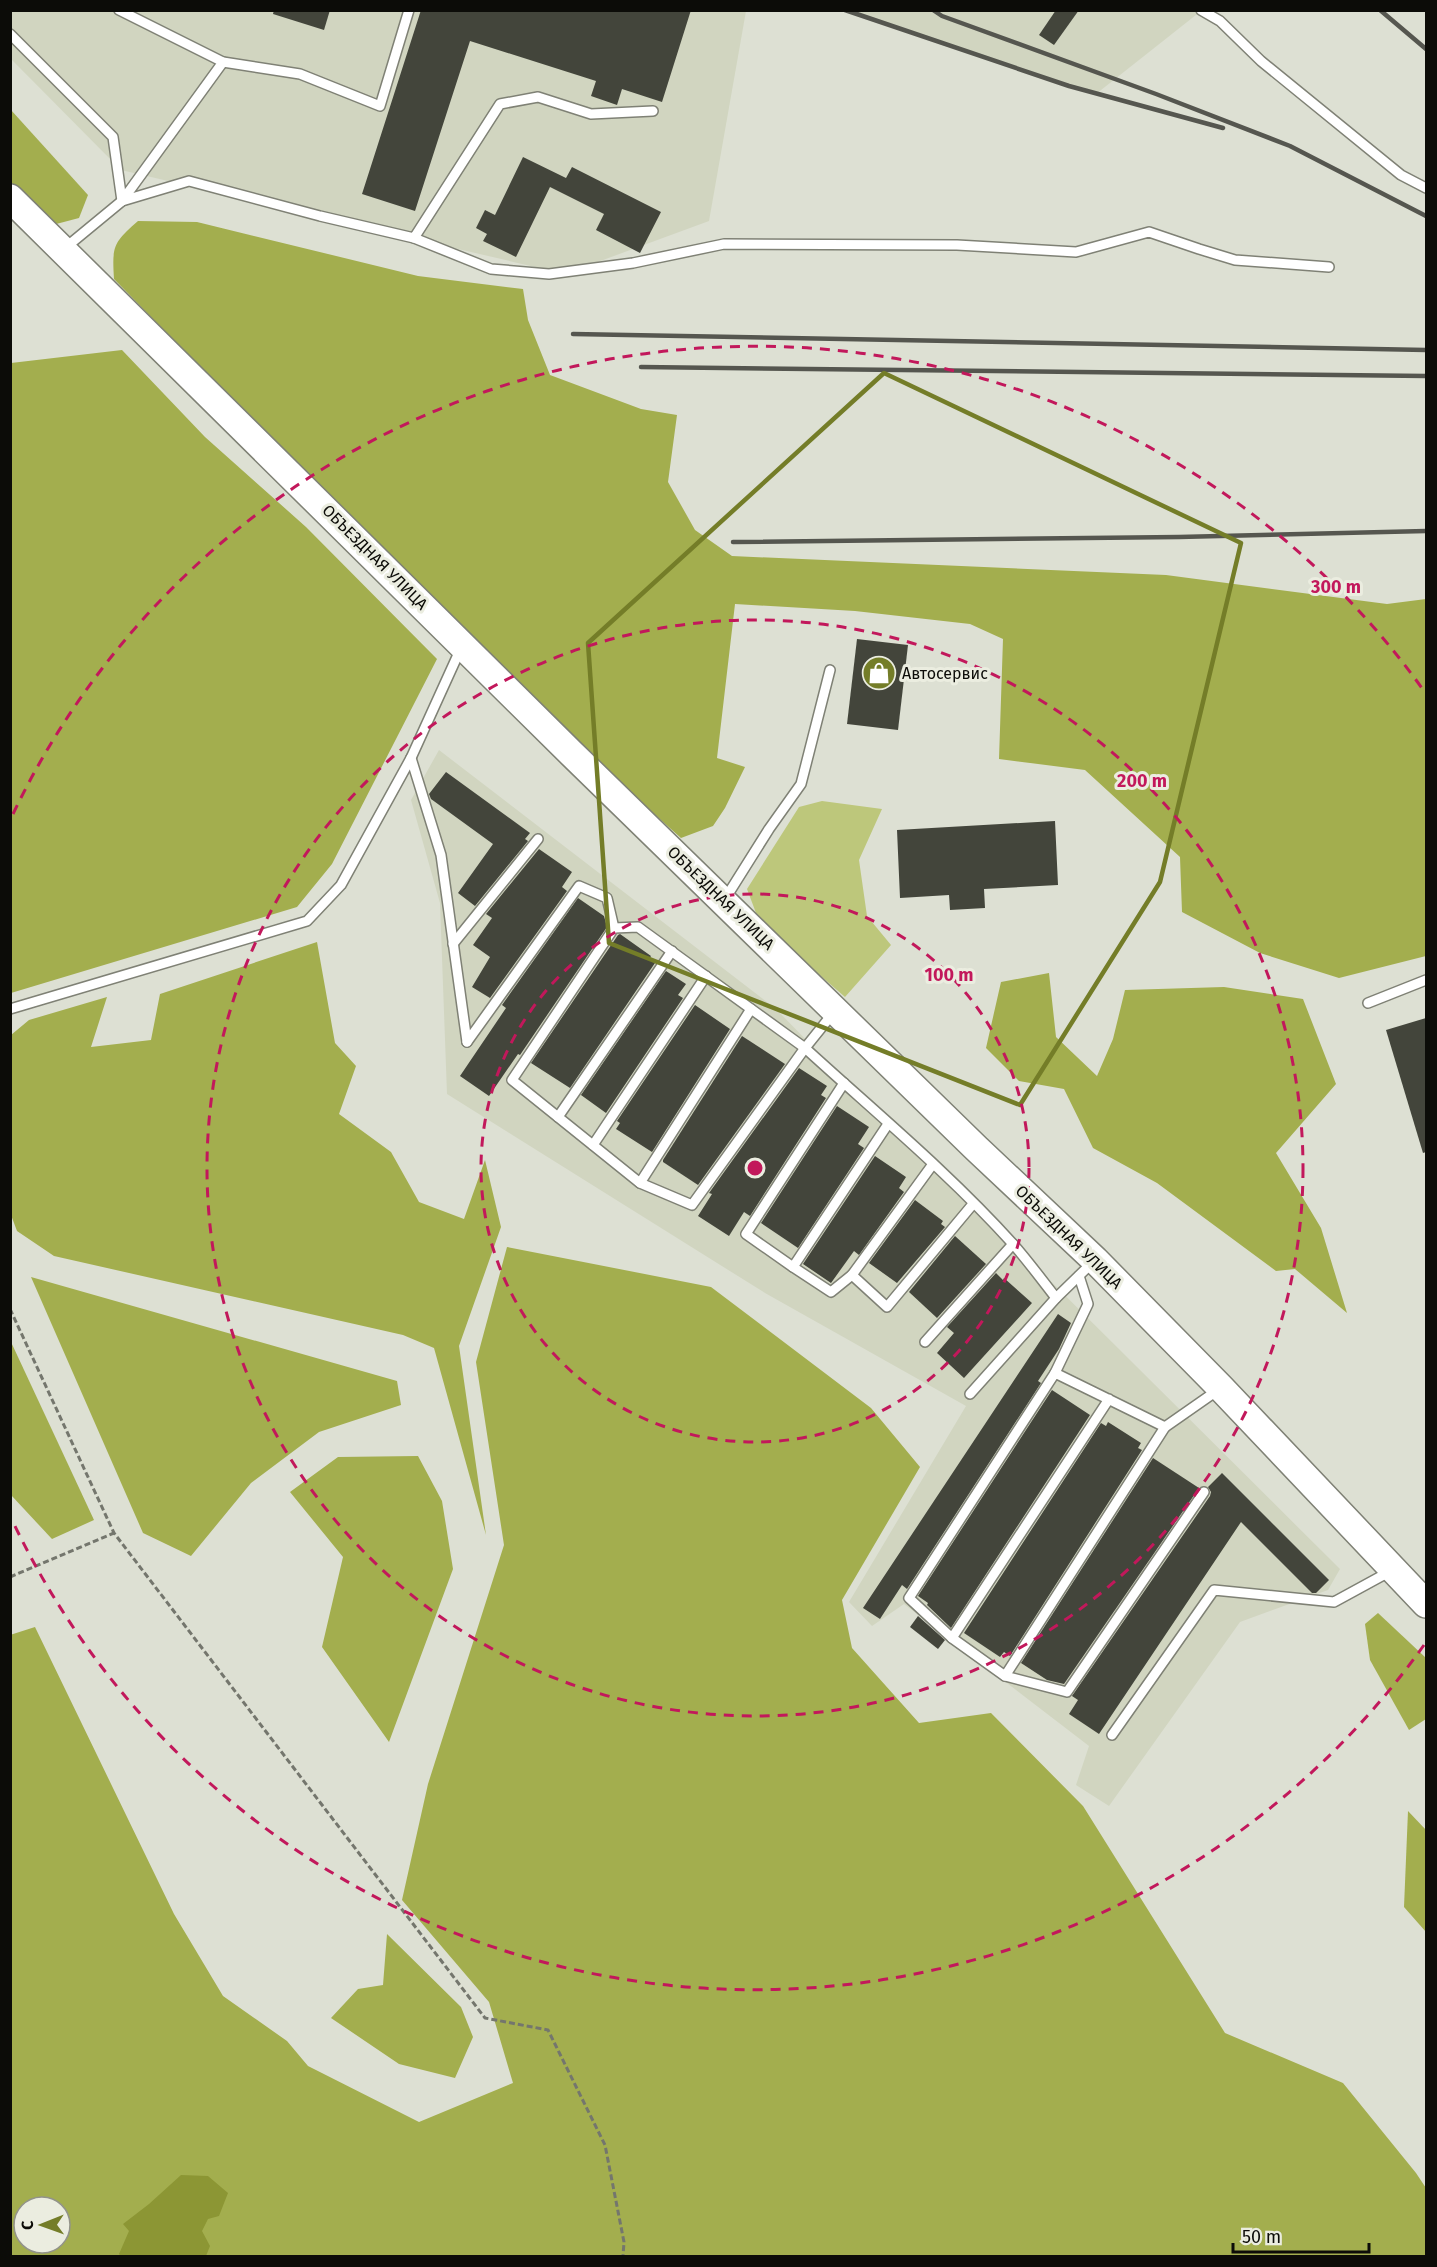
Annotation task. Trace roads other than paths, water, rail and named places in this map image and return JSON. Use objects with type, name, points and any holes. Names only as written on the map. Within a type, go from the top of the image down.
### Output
[{"type":"main road","name":"ОБЪЕЗДНАЯ УЛИЦА","points":[[10,198],[976,1148],[1087,1268],[1221,1388],[1426,1604]]},
{"type":"lane","points":[[119,10],[223,62],[300,74],[380,106],[409,10]]},
{"type":"lane","points":[[1202,10],[1220,21],[1261,61],[1401,175],[1426,188]]},
{"type":"lane","points":[[10,34],[113,137],[122,201]]},
{"type":"lane","points":[[63,250],[122,201],[223,62]]},
{"type":"lane","points":[[414,238],[500,104],[538,97],[591,114],[653,111]]},
{"type":"lane","points":[[122,201],[189,181],[414,238],[491,269],[549,274],[633,262],[724,244],[957,245],[1076,252],[1149,232],[1235,260],[1329,267]]},
{"type":"lane","points":[[10,1009],[307,921],[341,885],[411,758],[463,645]]},
{"type":"lane","points":[[724,901],[769,829],[801,784],[830,670]]},
{"type":"lane","points":[[411,758],[441,855],[467,1042],[579,886],[607,898],[614,928],[512,1080],[640,1183],[692,1205],[835,1010]]},
{"type":"lane","points":[[453,944],[538,839]]},
{"type":"lane","points":[[614,928],[638,927],[805,1048],[933,1164],[1013,1244],[1056,1298]]},
{"type":"lane","points":[[558,1117],[672,951]]},
{"type":"lane","points":[[593,1145],[706,976]]},
{"type":"lane","points":[[1368,1003],[1426,980]]},
{"type":"lane","points":[[640,1183],[751,1009]]},
{"type":"lane","points":[[843,1083],[746,1234],[831,1292],[852,1275],[933,1164]]},
{"type":"lane","points":[[793,1267],[888,1124]]},
{"type":"lane","points":[[852,1275],[886,1307],[973,1204]]},
{"type":"lane","points":[[925,1342],[1013,1244]]},
{"type":"lane","points":[[970,1394],[1056,1298],[1087,1268]]},
{"type":"lane","points":[[1087,1268],[1088,1304],[1055,1373],[909,1598],[952,1638],[1005,1676],[1067,1692],[1203,1492]]},
{"type":"lane","points":[[1055,1373],[1165,1427]]},
{"type":"lane","points":[[1005,1676],[1165,1427],[1221,1388]]},
{"type":"lane","points":[[952,1638],[1109,1399]]},
{"type":"lane","points":[[1112,1735],[1214,1590],[1334,1602],[1394,1569]]},
{"type":"railway","points":[[845,10],[1069,86],[1223,128]]},
{"type":"railway","points":[[933,10],[942,16],[1156,94],[1290,146],[1426,216]]},
{"type":"railway","points":[[1380,10],[1426,49]]},
{"type":"railway","points":[[573,334],[1426,350]]},
{"type":"railway","points":[[641,367],[1426,376]]},
{"type":"railway","points":[[733,542],[1179,537],[1426,531]]},
{"type":"place","name":"Автосервис","points":[[879,673]]}]
